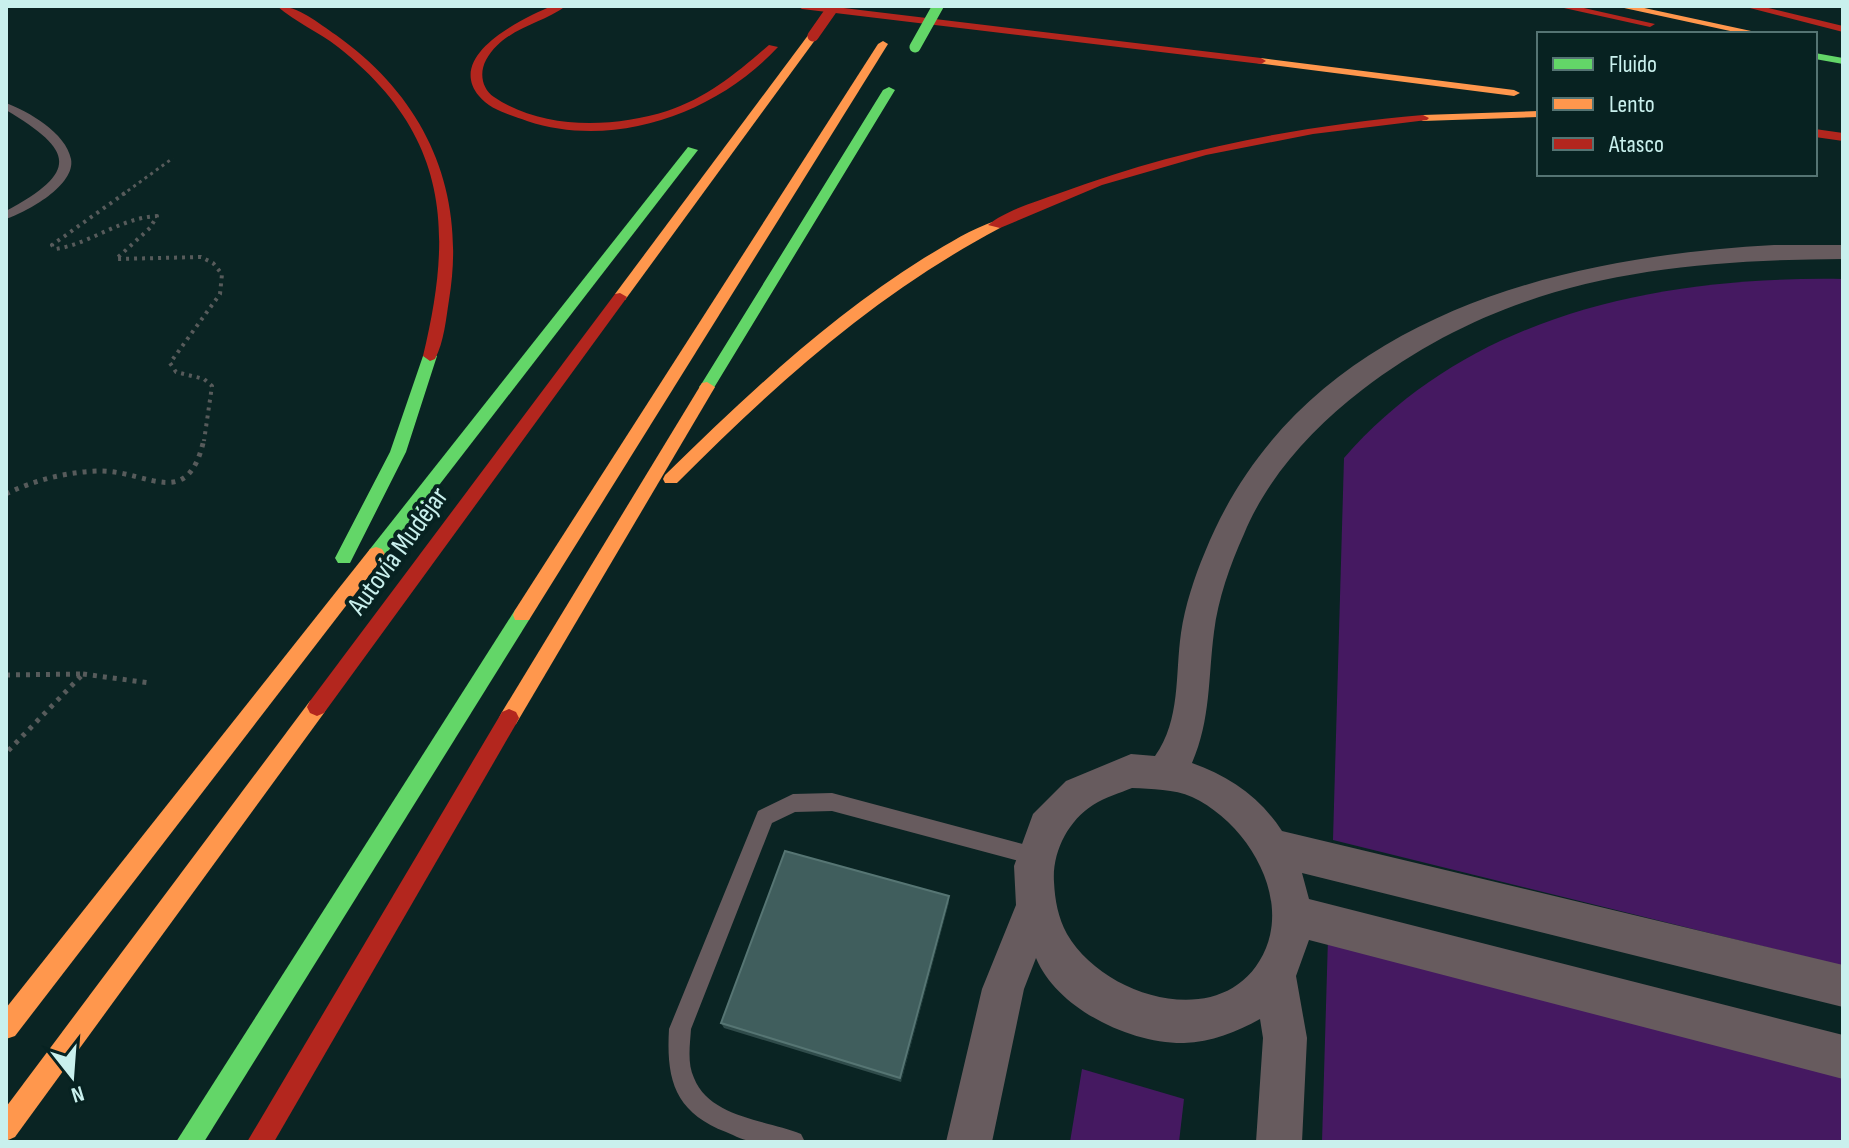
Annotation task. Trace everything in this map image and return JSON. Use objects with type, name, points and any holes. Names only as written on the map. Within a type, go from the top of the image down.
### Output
[{"type":"highway","points":[[166,823],[332,578],[374,507],[425,385],[444,293],[448,220],[434,163],[410,114],[381,76],[341,41],[282,6]]},
{"type":"highway","points":[[561,6],[507,29],[480,55],[476,78],[482,91],[494,102],[528,118],[554,123],[610,123],[658,116],[703,100],[783,35]]},
{"type":"highway","points":[[724,110],[803,6],[1148,45],[1537,96]]},
{"type":"highway","name":"Autovía Mudéjar","points":[[6,1128],[834,6]]},
{"type":"highway","points":[[189,1142],[906,6]]},
{"type":"highway","points":[[260,1142],[623,525],[938,6],[1523,80]]},
{"type":"highway","points":[[1560,6],[1689,32]]},
{"type":"highway","points":[[1620,6],[1750,32]]},
{"type":"highway","points":[[1747,6],[1843,29]]},
{"type":"highway","points":[[1817,44],[1843,48]]},
{"type":"highway","points":[[1817,56],[1843,61]]},
{"type":"highway","points":[[623,525],[812,345],[893,283],[988,228],[1085,187],[1168,160],[1275,136],[1388,119],[1537,114]]},
{"type":"highway","points":[[1817,117],[1843,121]]},
{"type":"highway","points":[[1817,133],[1843,137]]},
{"type":"highway","points":[[6,1027],[705,135]]},
{"type":"street","points":[[1165,772],[1186,743],[1198,627],[1221,549],[1266,469],[1305,421],[1355,379],[1392,352],[1473,308],[1573,276],[1624,265],[1743,252],[1843,252]]},
{"type":"street","points":[[1131,771],[1165,772],[1212,788],[1236,804],[1273,847],[1290,892],[1292,915],[1288,947],[1275,976],[1253,998],[1225,1015],[1192,1022],[1158,1021],[1123,1011],[1092,992],[1059,957],[1046,938],[1035,907],[1032,881],[1034,856],[1043,829],[1059,807],[1080,789],[1131,771]]},
{"type":"street","points":[[1273,847],[1843,986]]},
{"type":"street","points":[[969,1142],[1003,989],[1035,907]]},
{"type":"street","points":[[1292,915],[1843,1057]]},
{"type":"street","points":[[1275,976],[1285,1038],[1279,1142]]},
{"type":"lane","points":[[6,106],[55,137],[68,154],[68,162],[55,185],[6,216]]},
{"type":"lane","points":[[793,1142],[703,1111],[689,1096],[677,1064],[680,1029],[765,817],[793,803],[832,802],[1034,856]]},
{"type":"path","points":[[6,494],[19,487],[103,471],[164,485],[182,479],[199,458],[212,386],[204,379],[176,372],[170,363],[177,346],[222,295],[225,281],[221,271],[197,257],[175,255],[124,262],[116,259],[123,249],[154,226],[157,216],[142,215],[122,222],[69,248],[56,249],[52,245],[173,158]]},
{"type":"path","points":[[6,675],[83,674],[150,683]]},
{"type":"path","points":[[6,753],[83,674]]},
{"type":"shaded area","points":[[1843,279],[1843,966],[1333,840],[1344,458],[1394,409],[1449,369],[1509,337],[1572,313],[1638,296],[1705,285]]},
{"type":"shaded area","points":[[1328,938],[1843,1073],[1843,1142],[1322,1142]]},
{"type":"shaded area","points":[[1082,1069],[1184,1099],[1179,1142],[1070,1142]]},
{"type":"building","points":[[785,851],[949,896],[900,1078],[721,1023]]},
{"type":"traffic: fast","points":[[915,47],[938,6]]},
{"type":"traffic: fast","points":[[1817,56],[1843,61]]},
{"type":"traffic: fast","points":[[707,387],[889,90]]},
{"type":"traffic: fast","points":[[376,554],[692,150]]},
{"type":"traffic: fast","points":[[344,558],[398,452],[430,356]]},
{"type":"traffic: fast","points":[[189,1142],[522,615]]},
{"type":"traffic: slow","points":[[1620,6],[1750,32]]},
{"type":"traffic: slow","points":[[620,297],[813,36]]},
{"type":"traffic: slow","points":[[522,615],[883,44]]},
{"type":"traffic: slow","points":[[1261,61],[1514,93]]},
{"type":"traffic: slow","points":[[1423,118],[1537,114]]},
{"type":"traffic: slow","points":[[671,479],[822,338],[905,277],[995,225]]},
{"type":"traffic: slow","points":[[509,718],[707,387]]},
{"type":"traffic: slow","points":[[6,1027],[376,554]]},
{"type":"traffic: slow","points":[[6,1128],[317,707]]},
{"type":"traffic: jam","points":[[282,6],[342,44],[368,68],[392,93],[413,122],[429,153],[441,186],[448,238],[444,289],[430,356]]},
{"type":"traffic: jam","points":[[561,6],[510,30],[491,46],[479,62],[476,79],[484,95],[504,109],[540,121],[577,126],[615,125],[653,119],[701,102],[773,47]]},
{"type":"traffic: jam","points":[[802,6],[1261,61]]},
{"type":"traffic: jam","points":[[813,36],[834,6]]},
{"type":"traffic: jam","points":[[1560,6],[1650,24]]},
{"type":"traffic: jam","points":[[1747,6],[1843,29]]},
{"type":"traffic: jam","points":[[995,225],[1098,183],[1204,152],[1313,130],[1423,118]]},
{"type":"traffic: jam","points":[[1817,133],[1843,137]]},
{"type":"traffic: jam","points":[[317,707],[620,297]]},
{"type":"traffic: jam","points":[[260,1142],[509,718]]}]
